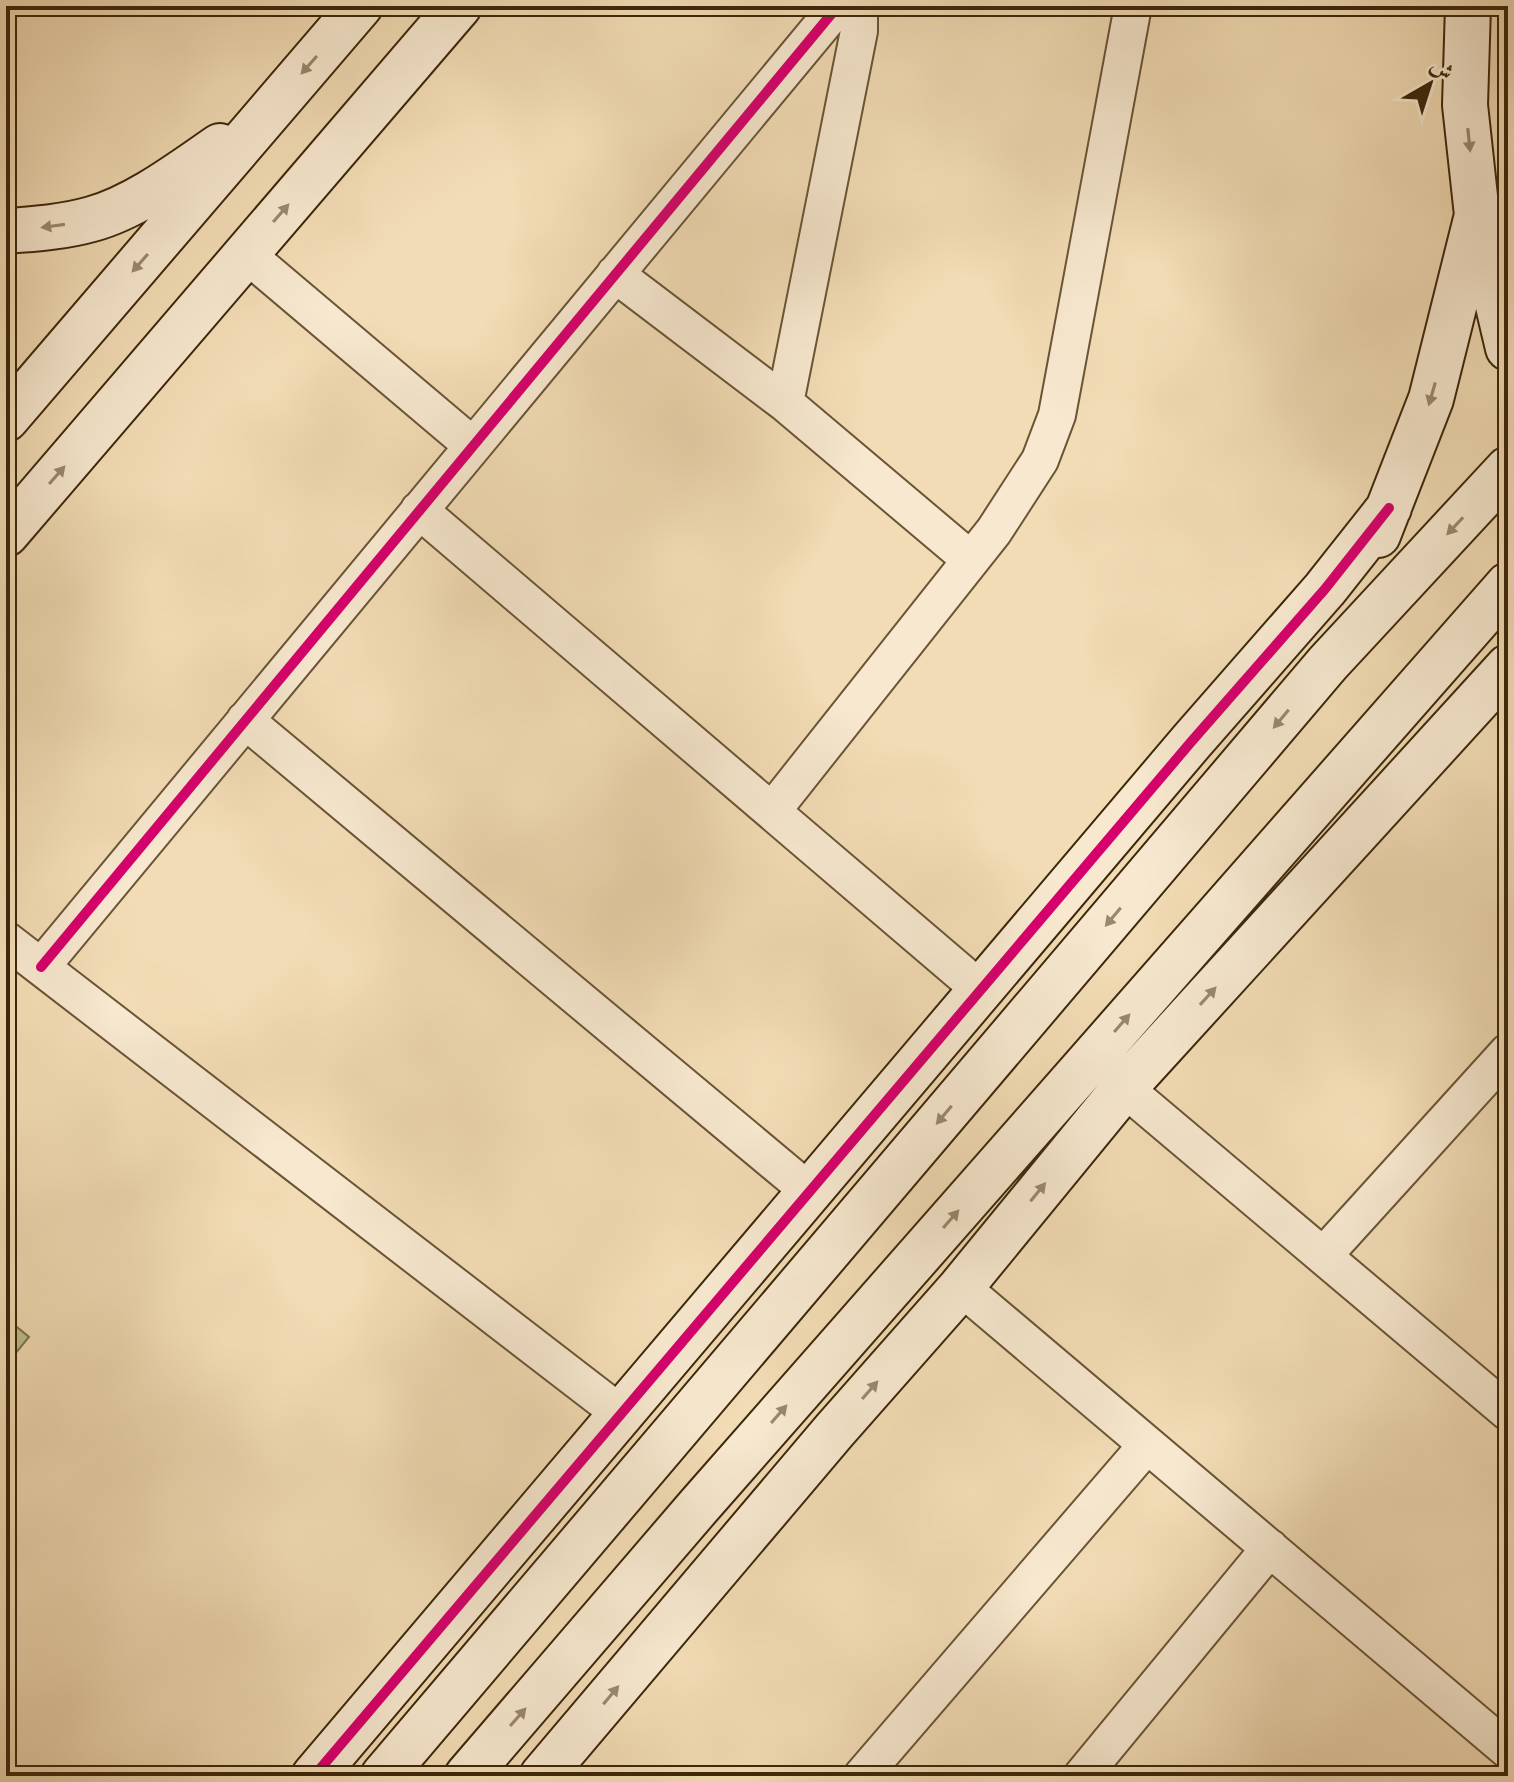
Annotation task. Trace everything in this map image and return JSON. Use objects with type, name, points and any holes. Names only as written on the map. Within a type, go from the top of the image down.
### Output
[{"type":"street","points":[[6,419],[360,6]]},
{"type":"street","points":[[6,534],[459,6]]},
{"type":"street","points":[[41,967],[838,6]]},
{"type":"street","points":[[785,403],[859,31],[859,6]]},
{"type":"street","points":[[772,811],[994,531],[1040,460],[1057,415],[1133,6]]},
{"type":"street","points":[[1468,6],[1465,105],[1477,215],[1508,348]]},
{"type":"street","points":[[6,231],[51,228],[94,219],[156,190],[268,113]]},
{"type":"street","points":[[1328,663],[1431,399],[1477,215]]},
{"type":"street","points":[[246,254],[473,446]]},
{"type":"street","points":[[615,274],[785,403],[971,560]]},
{"type":"street","points":[[383,1776],[1328,663],[1508,469]]},
{"type":"street","points":[[314,1776],[1325,589],[1389,508]]},
{"type":"street","points":[[419,510],[981,990]]},
{"type":"street","points":[[467,1776],[698,1507],[1508,585]]},
{"type":"street","points":[[542,1776],[834,1431],[961,1287],[1124,1088],[1508,667]]},
{"type":"street","points":[[245,720],[810,1192]]},
{"type":"street","points":[[6,940],[621,1414]]},
{"type":"street","points":[[1323,1256],[1501,1074]]},
{"type":"street","points":[[1124,1088],[1508,1412]]},
{"type":"street","points":[[961,1287],[1508,1750]]},
{"type":"street","points":[[698,1507],[834,1431]]},
{"type":"street","points":[[871,1773],[1147,1445]]},
{"type":"street","points":[[1082,1776],[1270,1548]]},
{"type":"green space","points":[[6,1318],[29,1337],[6,1365]]},
{"type":"cycle path","points":[[41,967],[838,6]]},
{"type":"cycle path","points":[[314,1776],[1191,742],[1325,589],[1389,508]]}]
